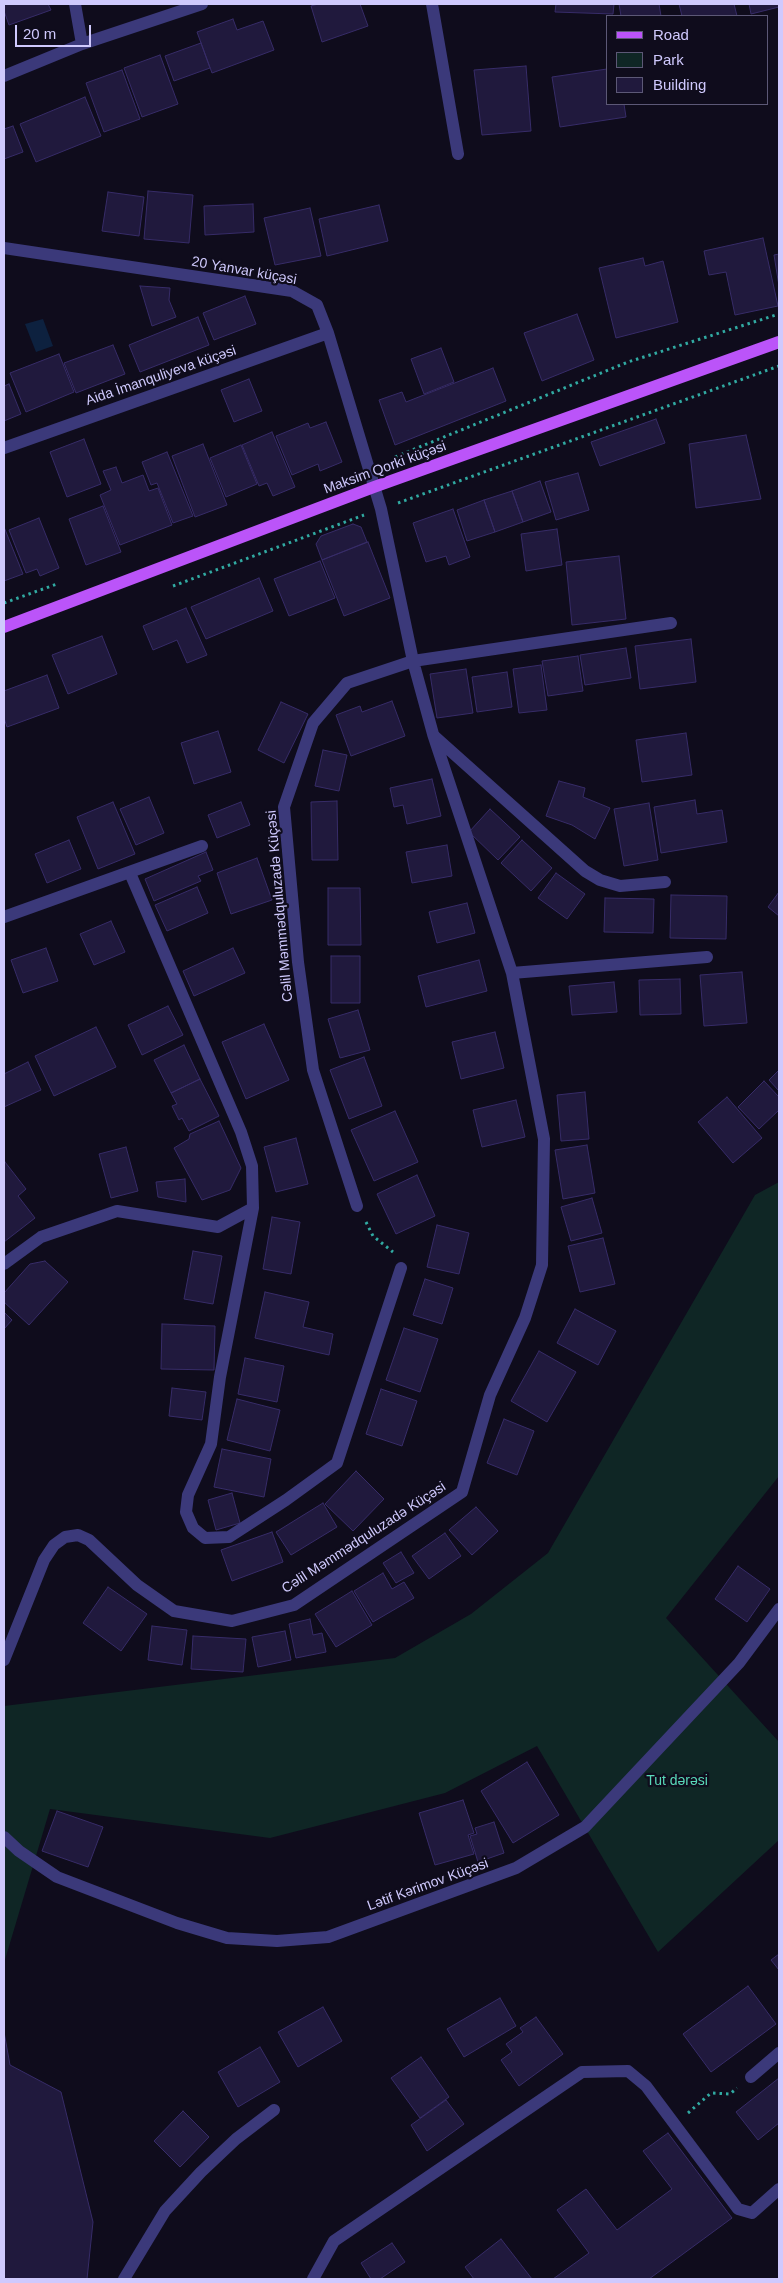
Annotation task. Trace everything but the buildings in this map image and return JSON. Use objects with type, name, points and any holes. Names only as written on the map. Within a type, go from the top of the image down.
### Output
[{"type":"main road","name":"Maksim Qorki küçəsi","points":[[4,627],[374,487],[779,342]]},
{"type":"street","points":[[75,4],[82,44]]},
{"type":"street","points":[[4,76],[82,44],[202,4]]},
{"type":"street","points":[[432,4],[458,154]]},
{"type":"street","name":"20 Yanvar küçəsi","points":[[4,248],[292,291],[317,305],[328,333],[374,487]]},
{"type":"street","name":"Aida İmanquliyeva küçəsi","points":[[4,448],[328,333]]},
{"type":"street","name":"Cəlil Məmmədquluzadə Küçəsi","points":[[4,1660],[44,1560],[54,1545],[65,1537],[78,1535],[89,1540],[137,1585],[174,1611],[232,1621],[294,1606],[462,1492],[490,1395],[524,1318],[542,1265],[544,1139],[512,973],[433,734],[413,661],[382,509],[374,487]]},
{"type":"street","name":"Cəlil Məmmədquluzadə Küçəsi","points":[[357,1206],[313,1070],[298,962],[284,807],[313,723],[347,683],[413,661],[671,623]]},
{"type":"street","points":[[433,734],[585,870],[600,880],[620,886],[665,882]]},
{"type":"street","points":[[4,917],[202,846]]},
{"type":"street","points":[[130,872],[241,1132],[252,1166],[253,1208],[220,1377],[211,1444],[188,1495],[186,1512],[193,1528],[205,1538],[229,1537],[286,1500],[337,1463],[400,1268]]},
{"type":"street","points":[[512,973],[707,957]]},
{"type":"street","points":[[4,1264],[41,1237],[117,1212],[218,1227],[253,1208]]},
{"type":"street","name":"Lətif Kərimov Küçəsi","points":[[4,1837],[19,1851],[57,1876],[177,1923],[227,1938],[277,1941],[328,1937],[516,1868],[585,1827],[739,1663],[779,1609]]},
{"type":"street","points":[[751,2077],[779,2053]]},
{"type":"street","points":[[313,2279],[334,2241],[582,2072],[628,2072],[646,2086],[738,2209],[752,2212],[779,2189]]},
{"type":"street","points":[[124,2279],[165,2211],[201,2172],[236,2139],[274,2110]]},
{"type":"path","points":[[369,469],[406,452],[628,362],[779,314]]},
{"type":"path","points":[[4,603],[59,583]]},
{"type":"path","points":[[357,1206],[373,1236],[398,1256],[400,1268]]},
{"type":"path","points":[[675,2125],[711,2093],[730,2094],[751,2077]]},
{"type":"green space","name":"Tut dərəsi","points":[[779,1182],[779,1476],[666,1618],[779,1742],[779,1840],[658,1952],[537,1746],[445,1793],[270,1838],[50,1809],[4,1963],[4,1706],[395,1658],[471,1614],[548,1553],[755,1195]]},
{"type":"water","points":[[43,319],[53,346],[36,352],[25,324]]}]
